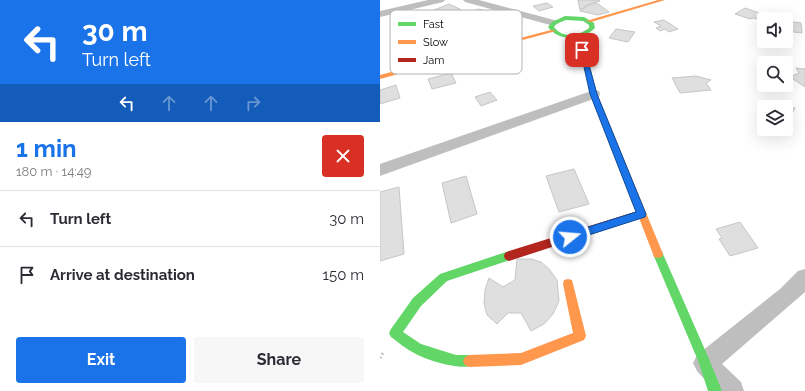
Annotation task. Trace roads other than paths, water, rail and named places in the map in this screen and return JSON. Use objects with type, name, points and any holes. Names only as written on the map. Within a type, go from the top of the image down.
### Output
[{"type":"street","points":[[397,10],[440,0]]},
{"type":"street","points":[[468,0],[499,10]]},
{"type":"street","points":[[522,36],[553,27],[572,14],[589,21],[663,0]]},
{"type":"street","points":[[380,14],[390,12]]},
{"type":"street","points":[[522,17],[553,27],[563,36],[578,36],[590,31],[592,24],[589,21]]},
{"type":"street","points":[[578,36],[594,94],[641,214],[706,363],[715,391]]},
{"type":"street","points":[[380,77],[390,74]]},
{"type":"street","points":[[380,170],[594,94]]},
{"type":"street","points":[[568,284],[580,336],[521,359],[456,361],[418,349],[395,334],[417,302],[444,277],[641,214]]},
{"type":"street","points":[[706,363],[787,296],[805,278]]},
{"type":"street","points":[[706,363],[732,391]]}]
